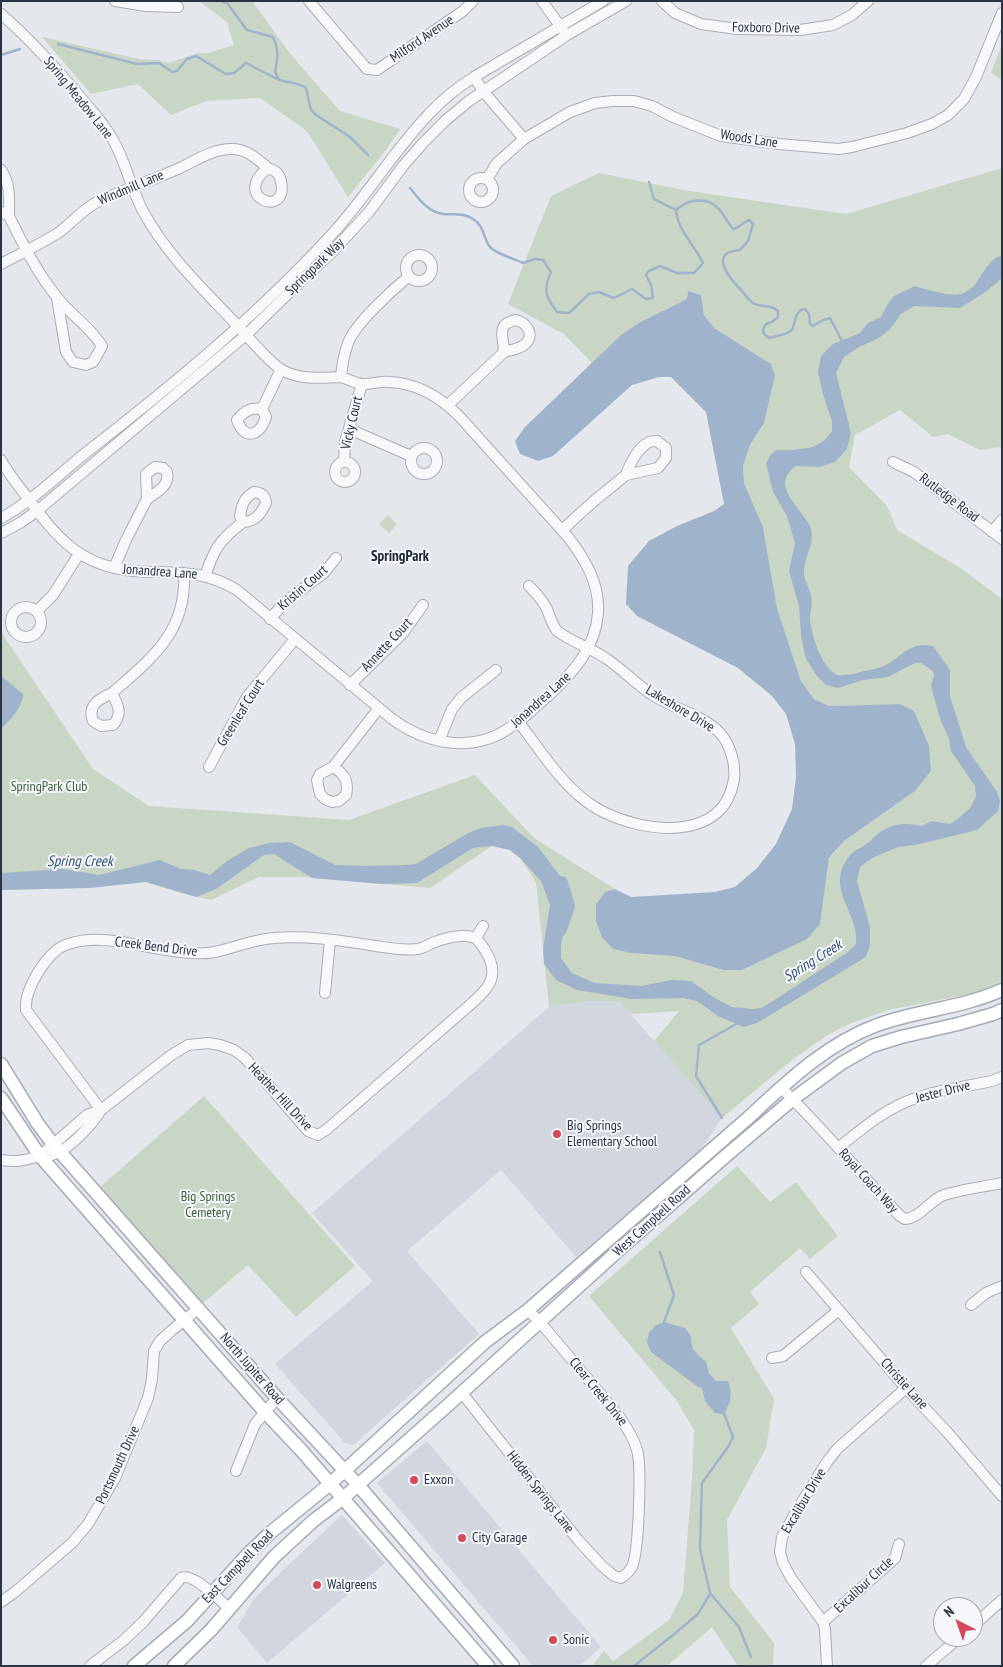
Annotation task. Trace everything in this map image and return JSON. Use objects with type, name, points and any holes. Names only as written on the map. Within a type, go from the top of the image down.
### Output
[{"type":"main road","name":"West Campbell Road","points":[[344,1470],[485,1342],[528,1310],[781,1088],[829,1049],[857,1033],[878,1024],[974,1001],[1002,990]]},
{"type":"main road","name":"West Campbell Road","points":[[342,1499],[620,1249],[757,1128],[793,1099],[842,1063],[872,1046],[901,1037],[958,1024],[1002,1010]]},
{"type":"main road","name":"North Jupiter Road","points":[[1,1064],[38,1124],[57,1148],[277,1398],[358,1485],[513,1666]]},
{"type":"main road","name":"North Jupiter Road","points":[[1,1098],[40,1156],[264,1411],[301,1450],[488,1666]]},
{"type":"main road","points":[[611,1238],[620,1249]]},
{"type":"main road","name":"East Campbell Road","points":[[134,1666],[187,1621],[248,1554],[270,1533],[330,1484],[344,1470]]},
{"type":"main road","name":"East Campbell Road","points":[[174,1666],[230,1610],[274,1557],[342,1499]]},
{"type":"main road","points":[[488,1666],[503,1654]]},
{"type":"street","points":[[115,1],[146,6],[178,8]]},
{"type":"street","name":"Milford Avenue","points":[[309,1],[368,69],[377,70],[463,11],[473,1]]},
{"type":"street","points":[[542,1],[567,35]]},
{"type":"street","name":"Springpark Way","points":[[1,518],[30,500],[80,457],[147,405],[238,326],[306,262],[334,232],[366,195],[395,154],[431,112],[458,88],[603,1]]},
{"type":"street","name":"Springpark Way","points":[[1,533],[37,511],[246,335],[333,252],[369,212],[403,166],[446,120],[484,91],[567,35],[626,1]]},
{"type":"street","name":"Foxboro Drive","points":[[662,1],[675,13],[701,24],[765,30],[800,30],[834,25],[852,15],[868,1]]},
{"type":"street","name":"Woods Lane","points":[[487,179],[497,163],[524,139],[570,112],[594,103],[634,101],[652,106],[673,117],[721,136],[779,144],[838,149],[852,148],[932,124],[956,108],[964,99],[976,76],[1002,13]]},
{"type":"street","name":"Spring Meadow Lane","points":[[1,14],[44,56],[107,130],[122,158],[132,188],[152,229],[176,261],[246,335]]},
{"type":"street","points":[[474,77],[524,139]]},
{"type":"street","name":"Windmill Lane","points":[[1,264],[60,232],[83,210],[97,202],[216,151],[232,149],[252,154],[268,168]]},
{"type":"street","points":[[1,170],[7,177],[8,187],[5,214],[26,251],[57,298],[82,322],[102,346],[93,362],[86,365],[73,362],[66,352],[57,298]]},
{"type":"street","points":[[341,377],[349,341],[355,332],[387,296],[408,277]]},
{"type":"street","name":"Jonandrea Lane","points":[[37,511],[63,541],[92,562],[134,571],[184,573],[204,576],[237,590],[294,639],[411,732],[429,739],[457,743],[483,740],[497,735],[518,722],[565,681],[583,658],[588,648],[595,629],[598,612],[596,588],[581,553],[448,405],[422,389],[405,384],[388,382],[362,384],[341,377],[311,378],[281,369],[246,335]]},
{"type":"street","points":[[448,405],[504,352]]},
{"type":"street","points":[[262,409],[281,369]]},
{"type":"street","name":"Vicky Court","points":[[344,462],[345,442],[362,384]]},
{"type":"street","points":[[349,429],[411,456]]},
{"type":"street","points":[[1,460],[37,511]]},
{"type":"street","name":"Rutledge Road","points":[[893,462],[914,472],[1002,539]]},
{"type":"street","points":[[562,530],[626,475]]},
{"type":"street","points":[[114,568],[126,540],[148,499]]},
{"type":"street","points":[[992,532],[1002,520]]},
{"type":"street","points":[[204,576],[210,559],[223,538],[243,522]]},
{"type":"street","points":[[37,611],[53,595],[79,554]]},
{"type":"street","name":"Kristin Court","points":[[270,619],[285,602],[324,573],[336,558]]},
{"type":"street","points":[[112,693],[164,644],[174,627],[179,613],[184,573]]},
{"type":"street","name":"Lakeshore Drive","points":[[518,722],[575,792],[596,808],[636,824],[654,828],[675,828],[700,824],[722,807],[733,788],[735,775],[732,757],[721,734],[707,723],[653,696],[605,657],[557,631],[540,597],[529,586]]},
{"type":"street","name":"Annette Court","points":[[350,684],[403,633],[423,605]]},
{"type":"street","name":"Greenleaf Court","points":[[209,767],[247,697],[294,639]]},
{"type":"street","points":[[439,741],[452,709],[462,697],[496,670]]},
{"type":"street","points":[[333,767],[379,708]]},
{"type":"street","points":[[476,938],[483,926]]},
{"type":"street","name":"Creek Bend Drive","points":[[101,1110],[26,1010],[25,1002],[28,994],[45,961],[61,947],[78,941],[107,940],[182,952],[204,953],[256,940],[312,938],[397,949],[418,949],[461,936],[476,938]]},
{"type":"street","name":"Heather Hill Drive","points":[[57,1148],[94,1122],[101,1110],[177,1052],[188,1045],[208,1043],[234,1050],[245,1058],[308,1131],[318,1135],[471,1004],[489,985],[492,974],[492,960],[476,938]]},
{"type":"street","points":[[325,993],[330,940]]},
{"type":"street","name":"Jester Drive","points":[[838,1148],[872,1120],[917,1097],[992,1081],[1002,1077]]},
{"type":"street","name":"Royal Coach Way","points":[[781,1088],[900,1216],[905,1219],[914,1216],[934,1200],[944,1195],[1002,1183]]},
{"type":"street","points":[[1,1160],[22,1162],[40,1156],[51,1155],[57,1148]]},
{"type":"street","name":"Christie Lane","points":[[806,1272],[1002,1496]]},
{"type":"street","points":[[972,1305],[986,1293],[1002,1286]]},
{"type":"street","name":"Portsmouth Drive","points":[[1,1602],[72,1543],[92,1518],[115,1478],[148,1398],[152,1379],[154,1351],[160,1341],[198,1308]]},
{"type":"street","name":"Clear Creek Drive","points":[[528,1310],[628,1428],[635,1443],[639,1466],[637,1525],[632,1566],[626,1575]]},
{"type":"street","points":[[772,1358],[783,1356],[839,1310]]},
{"type":"street","name":"Excalibur Drive","points":[[823,1622],[790,1578],[780,1552],[782,1537],[797,1510],[837,1449],[906,1388]]},
{"type":"street","name":"Hidden Springs Lane","points":[[462,1393],[578,1540],[614,1576],[621,1578],[626,1575]]},
{"type":"street","points":[[236,1470],[255,1424],[264,1411],[277,1398]]},
{"type":"street","name":"Excalibur Circle","points":[[823,1622],[895,1558],[899,1544]]},
{"type":"street","points":[[90,1666],[124,1640],[143,1622],[184,1576],[191,1577],[230,1610]]},
{"type":"street","points":[[983,1617],[1002,1600]]},
{"type":"street","points":[[823,1622],[827,1666]]},
{"type":"street","points":[[926,1666],[948,1647]]},
{"type":"shaded area","name":"Big Springs Elementary School","points":[[591,1001],[619,1001],[722,1118],[700,1151],[576,1257],[501,1170],[407,1251],[479,1334],[353,1445],[345,1443],[275,1364],[373,1281],[312,1213],[549,1007]]},
{"type":"shaded area","points":[[427,1441],[601,1647],[579,1666],[533,1666],[377,1483]]},
{"type":"shaded area","points":[[342,1515],[385,1563],[267,1663],[237,1627],[254,1599]]},
{"type":"green space","points":[[199,1],[252,1],[292,56],[340,111],[400,129],[386,150],[348,197],[307,131],[260,98],[206,101],[171,115],[138,84],[91,94],[42,37],[139,59],[159,60],[169,63],[198,53],[209,53],[234,45],[227,22]]},
{"type":"green space","points":[[1002,44],[1002,80],[991,73]]},
{"type":"green space","name":"SpringPark Club","points":[[1002,168],[1002,447],[980,450],[948,434],[933,437],[900,410],[855,435],[849,467],[887,506],[897,530],[962,569],[1002,599],[1002,981],[986,991],[888,1010],[849,1024],[826,1036],[792,1060],[722,1118],[654,1041],[679,1011],[631,1014],[619,1001],[591,1001],[549,1007],[536,882],[520,858],[510,850],[492,846],[430,888],[303,877],[259,877],[211,900],[146,882],[89,888],[1,890],[1,632],[93,769],[149,806],[349,820],[475,775],[534,838],[615,889],[605,892],[631,953],[675,956],[723,970],[807,939],[819,924],[829,859],[844,841],[915,791],[931,771],[901,704],[829,706],[814,699],[801,681],[777,608],[763,527],[744,483],[743,466],[750,445],[764,423],[775,376],[771,364],[714,329],[704,315],[701,295],[688,291],[687,299],[640,322],[622,334],[592,363],[564,334],[508,304],[551,196],[599,173],[689,191],[846,214]]},
{"type":"green space","points":[[388,515],[397,524],[389,533],[379,524]]},
{"type":"green space","name":"Big Springs Cemetery","points":[[204,1096],[355,1266],[296,1317],[248,1265],[202,1304],[100,1187]]},
{"type":"green space","points":[[737,1166],[770,1202],[796,1182],[838,1236],[810,1259],[800,1248],[750,1292],[759,1304],[731,1328],[774,1399],[766,1448],[727,1520],[730,1587],[774,1643],[773,1666],[738,1666],[712,1627],[667,1666],[592,1666],[604,1651],[613,1661],[669,1620],[683,1593],[694,1430],[677,1401],[589,1296]]},
{"type":"water","points":[[1002,255],[1002,278],[984,293],[960,308],[914,306],[901,314],[890,329],[879,338],[859,347],[844,357],[836,373],[851,433],[847,449],[835,462],[820,467],[796,466],[788,473],[785,481],[789,496],[805,518],[812,532],[804,574],[812,599],[810,619],[818,651],[822,659],[832,672],[838,675],[845,675],[879,668],[918,645],[933,646],[950,670],[950,696],[966,747],[997,792],[1000,801],[998,811],[977,830],[915,845],[898,847],[872,858],[860,867],[857,881],[870,927],[870,945],[866,957],[757,1023],[744,1027],[718,1016],[697,1001],[683,998],[631,999],[577,990],[556,980],[544,964],[543,949],[550,905],[541,881],[510,850],[492,846],[473,848],[417,883],[381,884],[312,878],[274,854],[264,855],[216,889],[196,897],[146,882],[89,888],[1,890],[1,873],[63,869],[99,875],[160,860],[181,869],[194,870],[210,875],[227,861],[249,848],[269,843],[290,842],[335,865],[416,864],[468,833],[481,828],[503,825],[512,827],[538,847],[560,876],[567,894],[561,958],[572,973],[594,983],[641,986],[671,980],[691,981],[713,997],[732,1007],[762,1008],[848,952],[856,944],[856,932],[844,900],[840,878],[843,866],[851,854],[868,843],[881,831],[900,824],[922,826],[931,821],[950,824],[971,807],[976,796],[975,786],[951,751],[949,738],[941,722],[931,686],[934,675],[933,671],[921,663],[915,663],[888,677],[863,680],[838,688],[826,685],[817,676],[806,659],[801,636],[799,606],[789,571],[795,543],[787,516],[773,492],[766,463],[771,454],[776,450],[813,447],[825,440],[832,431],[832,421],[818,372],[821,356],[833,344],[860,333],[868,323],[881,317],[894,296],[915,286],[956,295],[964,292],[975,285],[990,263]]},
{"type":"water","points":[[688,291],[701,295],[704,315],[714,328],[771,364],[775,376],[764,423],[750,445],[743,466],[744,483],[763,527],[777,608],[801,681],[814,699],[829,706],[900,704],[914,711],[929,746],[931,771],[915,791],[844,841],[829,858],[820,924],[807,939],[742,970],[723,970],[675,956],[631,953],[613,949],[602,937],[596,921],[596,904],[605,892],[615,889],[631,897],[715,892],[735,887],[757,868],[776,844],[792,809],[796,777],[795,744],[786,714],[772,696],[738,668],[637,616],[626,604],[628,566],[649,541],[677,526],[714,511],[724,504],[706,412],[671,377],[659,377],[632,385],[553,456],[538,461],[520,454],[515,441],[525,427],[622,334],[640,322],[687,299]]},
{"type":"water","points":[[1,676],[23,694],[21,704],[1,729]]},
{"type":"water","points":[[664,1322],[685,1328],[691,1336],[694,1351],[706,1361],[709,1373],[716,1381],[728,1381],[730,1398],[724,1414],[715,1413],[705,1401],[702,1388],[651,1352],[647,1342],[649,1333],[655,1326]]},
{"type":"waterway","points":[[221,1],[227,3],[247,30],[273,37],[277,54],[275,72],[279,80],[306,88],[311,110],[350,137],[368,155]]},
{"type":"waterway","points":[[58,44],[137,64],[159,63],[172,72],[177,71],[187,59],[196,56],[226,74],[234,73],[246,63],[279,80]]},
{"type":"waterway","points":[[1,55],[20,49]]},
{"type":"waterway","points":[[649,182],[654,199],[676,210]]},
{"type":"waterway","points":[[410,188],[433,211],[443,214],[462,215],[473,219],[482,229],[488,244],[497,252],[523,263],[535,259],[543,260],[551,272],[546,288],[550,302],[557,312],[569,313],[589,294],[599,292],[614,298],[632,289],[646,299],[653,298],[651,285],[646,275],[649,271],[660,266],[677,273],[694,273],[703,263],[683,231],[676,210],[692,201],[709,202],[719,209],[733,229],[749,220],[753,224],[748,241],[740,250],[730,252],[723,261],[727,273],[752,302],[778,311],[778,317],[766,324],[763,330],[764,334],[769,338],[792,330],[797,314],[805,309],[809,314],[810,324],[813,326],[830,318],[843,343]]},
{"type":"waterway","name":"Spring Creek","points":[[560,929],[568,906],[561,883]]},
{"type":"waterway","points":[[722,1118],[696,1076],[699,1045],[738,1023]]},
{"type":"waterway","points":[[660,1252],[674,1295],[664,1322],[665,1324]]},
{"type":"waterway","points":[[723,1411],[733,1437],[702,1483],[700,1549],[710,1593],[739,1627],[751,1657]]},
{"type":"waterway","points":[[634,1666],[698,1614],[710,1594]]},
{"type":"place","name":"Big Springs Elementary School","points":[[557,1134]]},
{"type":"place","name":"Exxon","points":[[414,1480]]},
{"type":"place","name":"City Garage","points":[[462,1538]]},
{"type":"place","name":"Walgreens","points":[[317,1585]]},
{"type":"place","name":"Sonic","points":[[553,1640]]},
{"type":"district","name":"SpringPark","points":[[400,557]]}]
